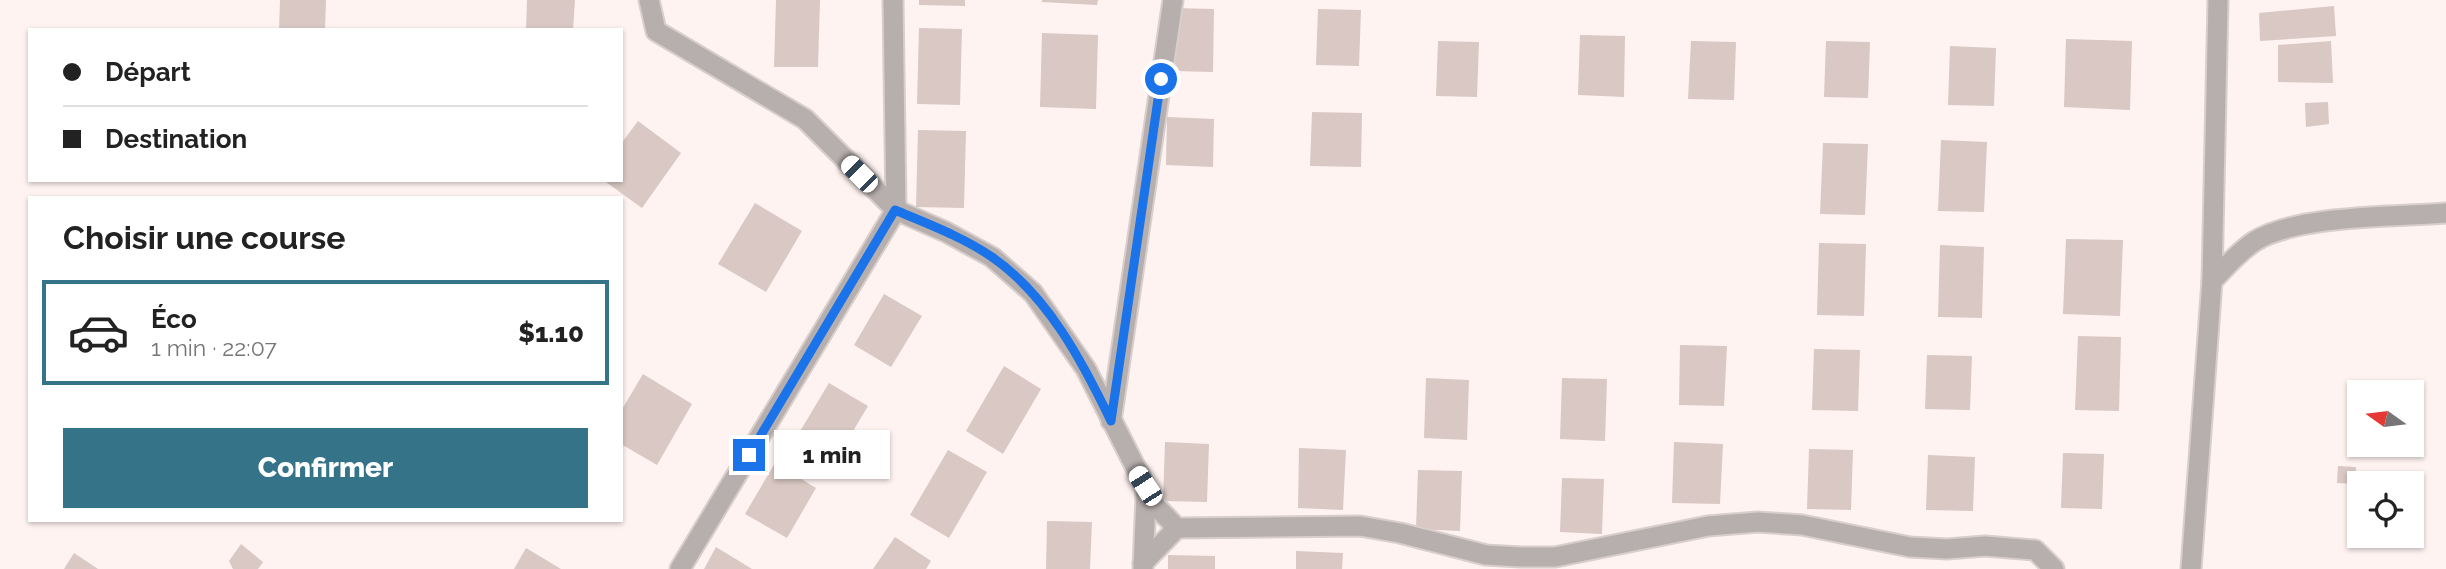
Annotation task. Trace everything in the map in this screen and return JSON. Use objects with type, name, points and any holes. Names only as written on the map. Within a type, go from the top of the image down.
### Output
[{"type":"street","points":[[649,0],[656,31],[805,119],[895,210],[946,232],[992,257],[1033,293],[1086,369],[1145,486],[1143,566]]},
{"type":"street","points":[[680,569],[895,210],[893,0]]},
{"type":"street","points":[[1111,421],[1173,0]]},
{"type":"street","points":[[2191,569],[2212,281],[2218,0]]},
{"type":"street","points":[[2212,281],[2239,252],[2257,239],[2287,226],[2446,213]]},
{"type":"street","points":[[1146,496],[1177,527],[1302,529],[1346,525],[1400,533],[1486,555],[1555,557],[1708,526],[1758,522],[1802,525],[1909,547],[1947,550],[1984,546],[2035,550],[2054,569]]},
{"type":"street","points":[[1143,566],[1177,527]]},
{"type":"building","points":[[280,0],[326,0],[325,28],[279,28]]},
{"type":"building","points":[[527,0],[575,0],[573,28],[526,28]]},
{"type":"building","points":[[776,0],[820,0],[818,67],[774,67]]},
{"type":"building","points":[[919,0],[965,0],[965,6],[919,5]]},
{"type":"building","points":[[1042,0],[1098,0],[1097,5]]},
{"type":"building","points":[[2334,6],[2336,36],[2260,41],[2259,13]]},
{"type":"building","points":[[1174,8],[1214,9],[1213,72],[1172,71]]},
{"type":"building","points":[[1318,9],[1361,10],[1359,66],[1316,65]]},
{"type":"building","points":[[919,28],[962,29],[960,105],[917,104]]},
{"type":"building","points":[[1042,33],[1098,35],[1096,109],[1040,107]]},
{"type":"building","points":[[1580,35],[1625,36],[1624,97],[1578,95]]},
{"type":"building","points":[[2066,39],[2132,41],[2130,110],[2064,107]]},
{"type":"building","points":[[1438,41],[1479,42],[1477,97],[1436,96]]},
{"type":"building","points":[[1691,41],[1736,42],[1734,100],[1688,99]]},
{"type":"building","points":[[1826,41],[1870,42],[1868,98],[1824,97]]},
{"type":"building","points":[[2331,41],[2333,83],[2278,82],[2278,45]]},
{"type":"building","points":[[1950,46],[1996,48],[1994,106],[1948,105]]},
{"type":"building","points":[[2328,102],[2329,124],[2306,127],[2305,103]]},
{"type":"building","points":[[1312,112],[1362,113],[1361,167],[1310,166]]},
{"type":"building","points":[[1167,117],[1214,119],[1213,167],[1166,165]]},
{"type":"building","points":[[638,121],[681,153],[642,208],[606,182],[623,182],[623,141]]},
{"type":"building","points":[[918,130],[966,131],[964,208],[916,207]]},
{"type":"building","points":[[1941,140],[1987,142],[1984,212],[1938,211]]},
{"type":"building","points":[[1823,143],[1868,144],[1865,215],[1820,214]]},
{"type":"building","points":[[755,203],[802,231],[766,292],[718,264]]},
{"type":"building","points":[[2066,239],[2123,240],[2120,316],[2063,314]]},
{"type":"building","points":[[1819,243],[1866,244],[1864,316],[1817,315]]},
{"type":"building","points":[[1940,245],[1984,247],[1982,318],[1938,317]]},
{"type":"building","points":[[884,294],[922,316],[891,367],[854,345]]},
{"type":"building","points":[[2078,336],[2121,337],[2119,411],[2075,410]]},
{"type":"building","points":[[1680,345],[1727,346],[1724,406],[1679,405]]},
{"type":"building","points":[[1814,349],[1860,350],[1858,411],[1812,410]]},
{"type":"building","points":[[1927,355],[1972,356],[1970,410],[1925,409]]},
{"type":"building","points":[[1004,366],[1041,389],[1003,454],[966,431]]},
{"type":"building","points":[[643,374],[692,404],[657,465],[623,445],[623,408]]},
{"type":"building","points":[[1426,378],[1469,380],[1467,440],[1424,438]]},
{"type":"building","points":[[1562,378],[1607,379],[1605,441],[1560,439]]},
{"type":"building","points":[[829,383],[868,406],[838,456],[799,433]]},
{"type":"building","points":[[1165,442],[1209,444],[1207,502],[1163,501]]},
{"type":"building","points":[[1674,442],[1723,444],[1720,504],[1672,503]]},
{"type":"building","points":[[1299,448],[1346,450],[1343,510],[1298,508]]},
{"type":"building","points":[[1809,449],[1853,450],[1851,510],[1807,509]]},
{"type":"building","points":[[948,450],[987,472],[949,538],[910,515]]},
{"type":"building","points":[[2063,453],[2104,454],[2102,509],[2061,508]]},
{"type":"building","points":[[1928,455],[1975,457],[1973,511],[1926,510]]},
{"type":"building","points":[[775,463],[816,488],[787,538],[745,514]]},
{"type":"building","points":[[2338,466],[2356,467],[2356,471],[2347,471],[2347,484],[2337,483]]},
{"type":"building","points":[[1418,470],[1462,471],[1460,531],[1416,529]]},
{"type":"building","points":[[1562,478],[1604,479],[1602,534],[1560,532]]},
{"type":"building","points":[[1047,521],[1092,522],[1090,569],[1046,569]]},
{"type":"building","points":[[895,537],[931,561],[926,569],[873,569]]},
{"type":"building","points":[[241,544],[263,562],[258,569],[233,569],[229,561]]},
{"type":"building","points":[[716,547],[752,569],[704,569]]},
{"type":"building","points":[[526,548],[561,569],[514,569]]},
{"type":"building","points":[[1296,551],[1343,553],[1342,569],[1296,569]]},
{"type":"building","points":[[74,553],[98,569],[64,569]]},
{"type":"building","points":[[1168,555],[1215,556],[1215,569],[1168,569]]},
{"type":"route","points":[[749,455],[887,228],[895,210],[946,232],[992,257],[1033,293],[1086,369],[1111,421],[1161,79]]}]
